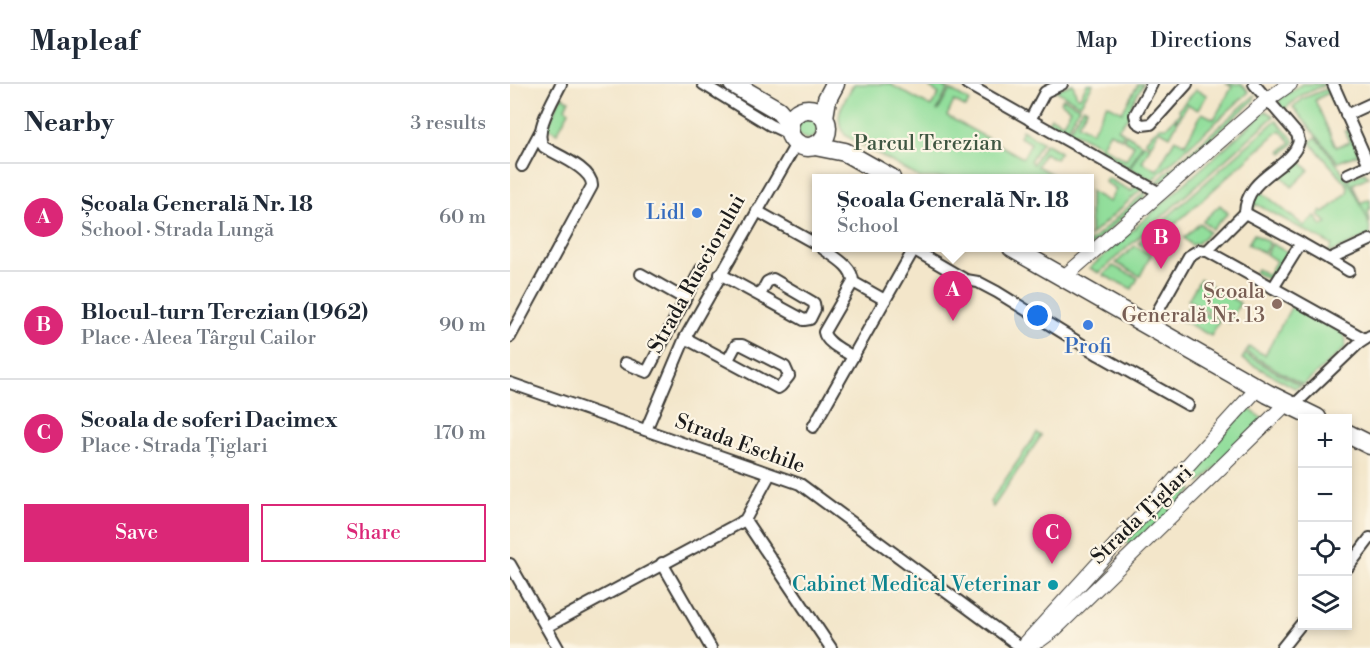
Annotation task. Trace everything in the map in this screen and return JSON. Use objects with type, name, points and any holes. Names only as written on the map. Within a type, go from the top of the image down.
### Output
[{"type":"main road","points":[[734,84],[792,122],[808,148],[824,139],[827,99],[836,84]]},
{"type":"main road","name":"Strada Rusciorului","points":[[792,122],[814,98],[822,84]]},
{"type":"main road","points":[[792,122],[815,110],[826,123],[832,138],[845,153]]},
{"type":"main road","points":[[815,146],[845,153],[884,174]]},
{"type":"main road","points":[[1019,252],[1258,388],[1309,414]]},
{"type":"main road","points":[[1352,436],[1370,445]]},
{"type":"street","points":[[522,166],[561,84]]},
{"type":"street","points":[[703,84],[770,125],[792,122]]},
{"type":"street","points":[[967,84],[1160,193]]},
{"type":"street","points":[[1030,120],[1048,90],[1062,84]]},
{"type":"street","points":[[1152,84],[1135,116],[1137,122],[1142,125],[1151,124],[1187,84]]},
{"type":"street","points":[[1208,251],[1245,213],[1249,194],[1298,145],[1297,134],[1254,84]]},
{"type":"street","points":[[1094,251],[1267,99],[1290,84]]},
{"type":"street","points":[[1333,84],[1369,164],[1348,174]]},
{"type":"street","points":[[1346,115],[1370,104]]},
{"type":"street","name":"Strada Rusciorului","points":[[646,430],[685,338],[757,211],[792,122]]},
{"type":"street","points":[[510,337],[592,186],[591,177],[586,171],[544,147],[541,143],[540,132]]},
{"type":"street","points":[[757,211],[812,242]]},
{"type":"street","points":[[1245,213],[1348,270]]},
{"type":"street","points":[[1329,259],[1370,240]]},
{"type":"street","points":[[1273,288],[1301,243]]},
{"type":"street","points":[[1155,328],[1159,309],[1189,256],[1199,250],[1208,251],[1367,337],[1290,405]]},
{"type":"street","points":[[827,252],[851,271],[853,282],[824,332],[825,337],[852,357]]},
{"type":"street","points":[[813,427],[911,252]]},
{"type":"street","points":[[920,252],[966,280],[978,282],[997,292],[1188,405]]},
{"type":"street","points":[[1064,277],[1093,252]]},
{"type":"street","name":"Strada Rusciorului","points":[[625,363],[647,372],[701,269]]},
{"type":"street","name":"Strada Rusciorului","points":[[641,274],[685,299]]},
{"type":"street","points":[[720,274],[804,320],[810,319],[815,309],[814,303],[773,279],[767,282],[760,295]]},
{"type":"street","points":[[853,282],[885,300]]},
{"type":"street","points":[[677,314],[694,322]]},
{"type":"street","points":[[685,338],[778,388],[789,376],[785,367],[742,345],[736,345],[728,360]]},
{"type":"street","name":"Strada Eschile","points":[[510,383],[809,489],[1021,648]]},
{"type":"street","name":"Strada Țiglari","points":[[1021,648],[1258,388]]},
{"type":"street","name":"Strada Țiglari","points":[[1021,648],[1040,640],[1055,629],[1290,405]]},
{"type":"street","points":[[546,627],[745,519],[770,474]]},
{"type":"street","points":[[745,519],[831,648]]},
{"type":"street","points":[[1352,561],[1370,538]]},
{"type":"street","points":[[662,563],[711,648]]},
{"type":"street","points":[[510,564],[558,648]]},
{"type":"street","points":[[1282,648],[1298,628]]},
{"type":"green space","name":"Parcul Terezian","points":[[854,84],[890,84],[931,107],[939,94],[930,88],[932,84],[939,84],[948,89],[938,111],[950,90],[969,101],[966,108],[954,101],[947,116],[1023,158],[1031,143],[1019,137],[1022,130],[1042,142],[1030,161],[1033,164],[1045,143],[1060,152],[1056,159],[1044,153],[1037,166],[1052,174],[913,174],[846,136],[839,116],[843,103]]},
{"type":"green space","points":[[1073,84],[1077,97],[1080,97],[1087,84],[1093,84],[1080,105],[1055,90]]},
{"type":"green space","points":[[1138,84],[1143,84],[1131,105],[1133,111],[1118,129],[1124,133],[1121,138],[1110,132],[1102,146],[1113,153],[1111,158],[1098,151],[1101,146],[1074,132],[1071,137],[1067,135],[1083,107],[1087,109],[1078,124],[1092,132],[1107,104],[1122,112]]},
{"type":"green space","points":[[1227,84],[1241,84],[1249,92],[1152,180],[1130,168],[1144,144],[1150,147],[1142,162],[1157,170],[1175,139],[1185,144],[1202,113],[1214,119],[1232,87]]},
{"type":"green space","points":[[1302,84],[1327,84],[1302,95],[1282,111],[1280,99]]},
{"type":"green space","points":[[1329,88],[1336,102],[1333,104],[1328,93],[1315,100],[1336,147],[1350,142],[1345,131],[1348,130],[1359,154],[1338,162],[1293,107],[1304,98]]},
{"type":"green space","points":[[1196,90],[1207,95],[1198,110],[1187,104],[1179,120],[1175,118],[1180,114],[1179,109]]},
{"type":"green space","points":[[1256,94],[1253,101],[1166,179],[1155,183]]},
{"type":"green space","points":[[561,96],[569,100],[565,108],[569,111],[557,133],[547,128]]},
{"type":"green space","points":[[1063,98],[1079,107],[1065,134],[1047,124],[1051,117],[1063,123],[1071,109],[1060,102]]},
{"type":"green space","points":[[1266,111],[1274,116],[1099,273],[1090,268]]},
{"type":"green space","points":[[808,119],[815,122],[818,129],[815,136],[808,139],[801,136],[798,129],[801,122]]},
{"type":"green space","points":[[1174,119],[1178,121],[1170,136],[1159,130],[1151,145],[1145,141],[1159,127],[1166,127]]},
{"type":"green space","points":[[1276,120],[1295,141],[1294,143],[1283,153],[1281,151],[1291,142],[1280,130],[1164,234],[1169,241],[1156,227]]},
{"type":"green space","points":[[1126,134],[1142,144],[1129,168],[1112,159],[1115,154],[1126,160],[1134,145],[1123,139]]},
{"type":"green space","points":[[1316,137],[1341,170],[1357,197],[1364,210],[1370,235],[1328,254],[1332,245],[1256,204],[1251,212],[1249,209],[1250,200],[1258,189],[1304,226],[1315,216],[1322,226],[1327,223],[1318,215],[1321,211],[1324,213],[1347,193],[1348,186],[1310,142]]},
{"type":"green space","points":[[1295,156],[1309,170],[1292,187],[1279,173],[1268,184],[1266,182]]},
{"type":"green space","points":[[1365,172],[1368,177],[1353,184],[1360,203],[1348,179]]},
{"type":"green space","points":[[1107,178],[1131,191],[1137,185],[1143,188],[1094,232],[1094,193],[1109,202],[1116,189],[1105,182]]},
{"type":"green space","points":[[1146,191],[1145,197],[1094,243],[1094,238]]},
{"type":"green space","points":[[1370,199],[1368,210],[1370,223],[1360,203]]},
{"type":"green space","points":[[1220,205],[1228,213],[1212,229],[1203,221]]},
{"type":"green space","points":[[1200,223],[1209,232],[1198,243],[1191,245],[1184,238]]},
{"type":"green space","points":[[1151,231],[1160,240],[1153,252],[1138,243]]},
{"type":"green space","points":[[1254,234],[1270,243],[1264,253],[1248,244]]},
{"type":"green space","points":[[1272,244],[1291,254],[1274,282],[1255,273],[1257,269],[1268,275],[1276,261],[1266,254]]},
{"type":"green space","points":[[1135,246],[1151,255],[1140,276],[1116,263]]},
{"type":"green space","points":[[1113,266],[1138,278],[1132,289],[1103,275]]},
{"type":"green space","points":[[1200,279],[1240,303],[1229,323],[1188,300]]},
{"type":"green space","points":[[1293,304],[1343,333],[1346,340],[1345,348],[1303,385],[1246,352],[1249,347],[1265,355]]},
{"type":"green space","points":[[1189,305],[1219,321],[1211,336],[1181,320]]},
{"type":"green space","points":[[1245,354],[1301,386],[1295,388],[1242,359]]},
{"type":"green space","points":[[1248,408],[1264,420],[1200,483],[1189,472]]},
{"type":"green space","points":[[1037,433],[1041,436],[993,507],[990,502]]},
{"type":"green space","points":[[1182,480],[1193,490],[1134,549],[1125,540]]},
{"type":"place","name":"Lidl","points":[[697,213]]},
{"type":"place","name":"Blocul-turn Terezian (1962)","points":[[1161,269]]},
{"type":"place","name":"Școala Generală Nr. 13","points":[[1277,304]]},
{"type":"place","name":"Școala Generală Nr. 18","points":[[953,321]]},
{"type":"place","name":"Profi","points":[[1088,325]]},
{"type":"place","name":"Scoala de soferi Dacimex","points":[[1052,564]]},
{"type":"place","name":"Cabinet Medical Veterinar","points":[[1053,585]]}]
